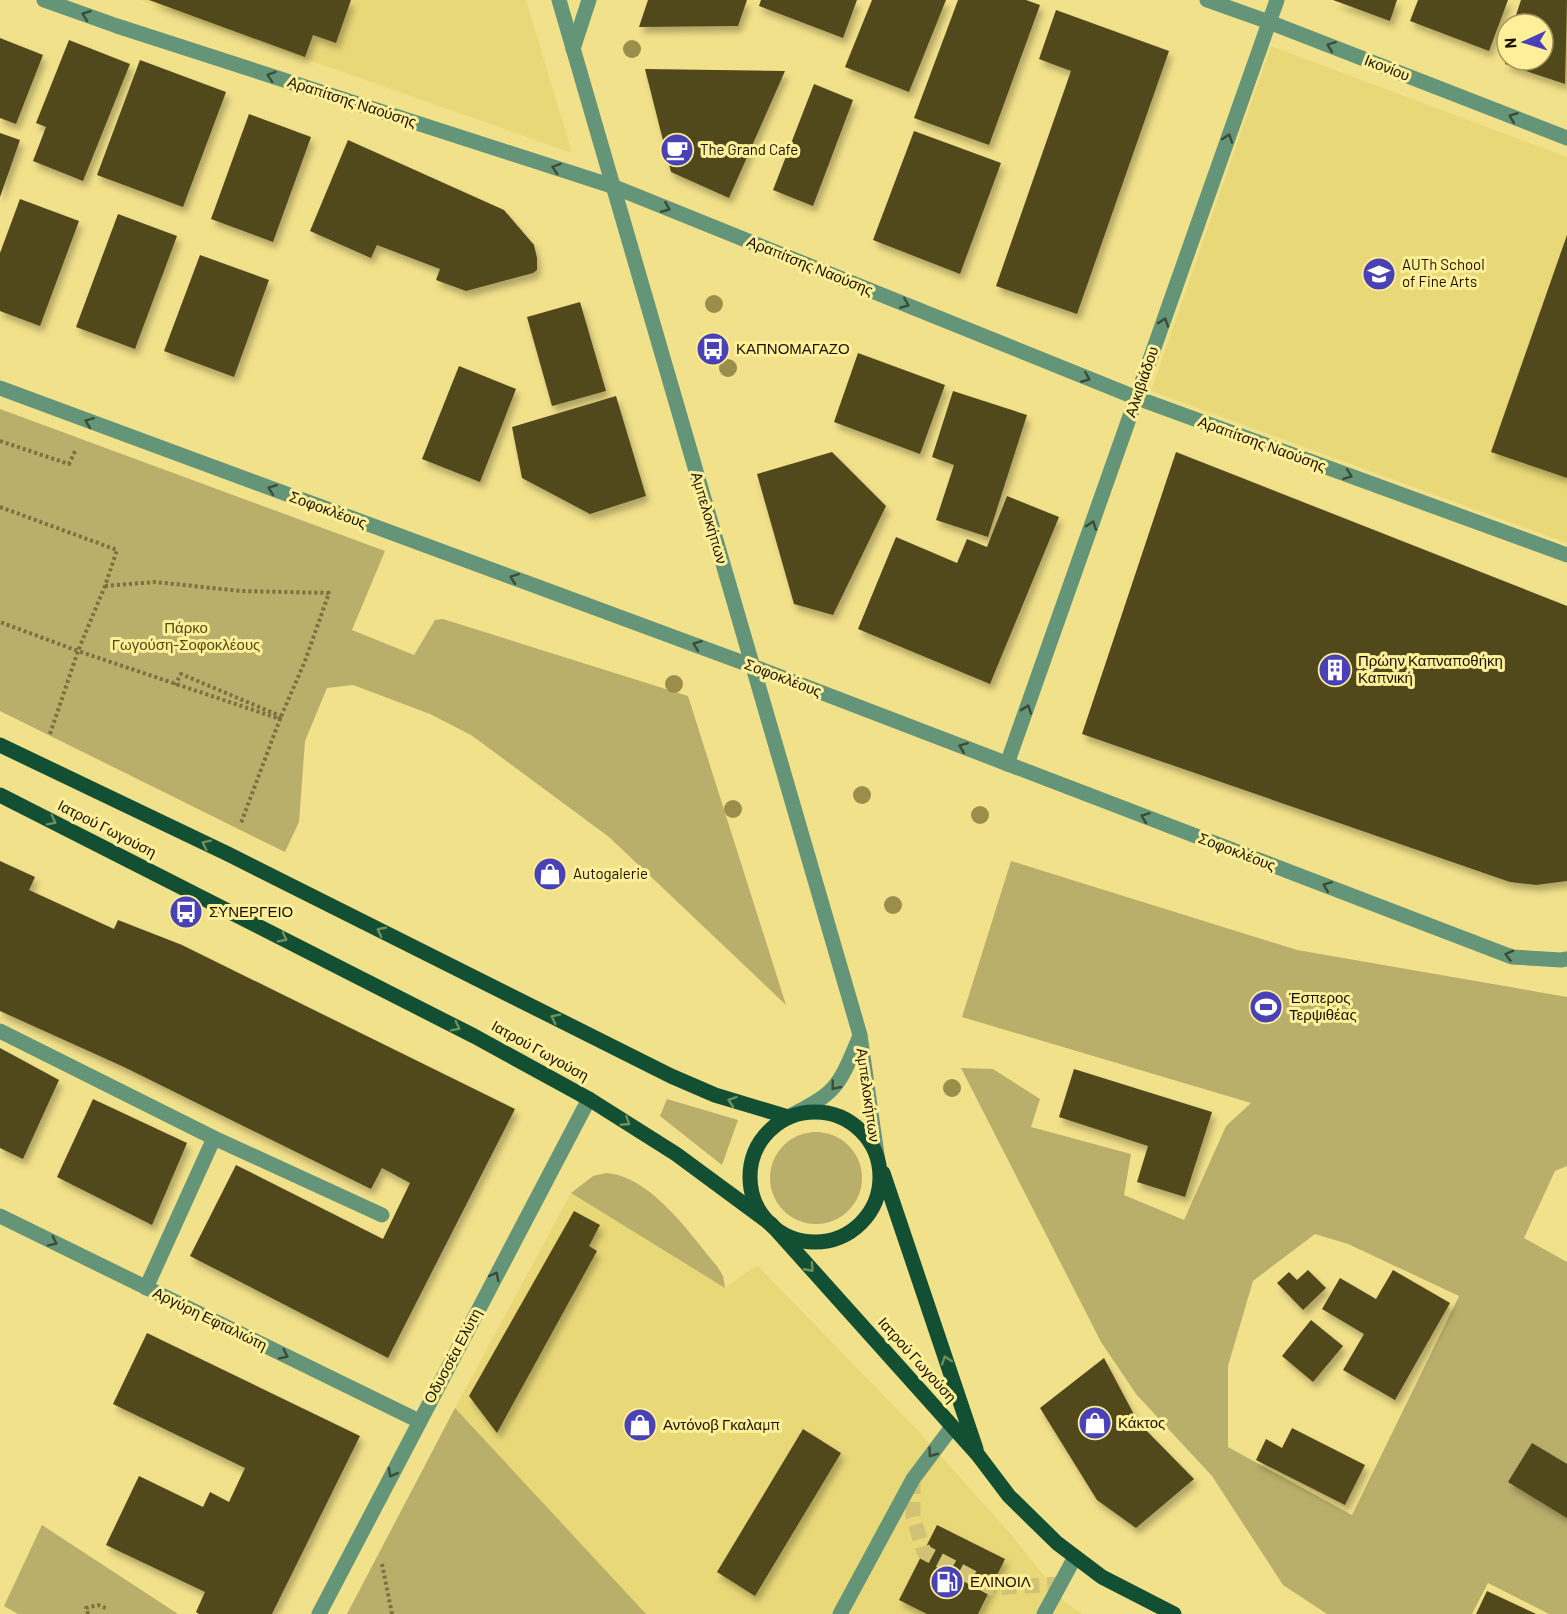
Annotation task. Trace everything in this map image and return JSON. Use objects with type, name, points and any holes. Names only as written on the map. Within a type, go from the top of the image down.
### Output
[{"type":"main road","name":"Ιατρού Γωγούση","points":[[0,745],[228,854],[671,1076],[715,1095],[788,1117]]},
{"type":"main road","name":"Ιατρού Γωγούση","points":[[0,795],[372,983],[589,1099],[676,1154],[771,1224],[978,1455],[1009,1496],[1057,1543],[1102,1577],[1174,1614]]},
{"type":"main road","points":[[816,1111],[836,1114],[853,1123],[877,1155],[881,1176],[878,1195],[870,1213],[856,1228],[838,1238],[818,1242],[798,1240],[771,1224],[759,1210],[752,1194],[750,1175],[753,1157],[761,1141],[773,1127],[788,1117],[816,1111]]},
{"type":"main road","name":"Ιατρού Γωγούση","points":[[877,1155],[978,1455]]},
{"type":"street","name":"Αραπίτσης Ναούσης","points":[[44,0],[117,26],[612,186],[1137,398],[1567,555]]},
{"type":"street","name":"Αμπελοκήπων","points":[[559,0],[860,1035],[877,1155]]},
{"type":"street","points":[[573,49],[589,0]]},
{"type":"street","name":"Ικονίου","points":[[1207,0],[1567,138]]},
{"type":"street","name":"Αλκιβιάδου","points":[[1008,764],[1276,0]]},
{"type":"street","name":"Σοφοκλέους","points":[[0,387],[88,422],[752,666],[1512,957],[1567,959]]},
{"type":"street","points":[[0,1031],[214,1138],[382,1215]]},
{"type":"street","name":"Αμπελοκήπων","points":[[788,1117],[821,1100],[833,1090],[843,1075],[860,1035]]},
{"type":"street","name":"Οδυσσέα Ελύτη","points":[[319,1614],[589,1099]]},
{"type":"street","points":[[146,1288],[214,1138]]},
{"type":"street","name":"Αργύρη Εφταλιώτη","points":[[0,1216],[419,1421]]},
{"type":"street","points":[[840,1614],[913,1479],[952,1427]]},
{"type":"street","points":[[1044,1614],[1075,1557]]},
{"type":"path","points":[[0,441],[69,464],[88,422]]},
{"type":"path","points":[[0,507],[117,550],[78,651],[40,763]]},
{"type":"path","points":[[105,586],[155,582],[242,591],[329,593],[228,854]]},
{"type":"path","points":[[0,622],[175,685],[280,719]]},
{"type":"path","points":[[175,685],[181,674],[278,715],[280,719]]},
{"type":"path","points":[[88,1614],[86,1608],[98,1605],[108,1609]]},
{"type":"shaded area","points":[[139,0],[526,0],[572,153]]},
{"type":"shaded area","name":"AUTh School of Fine Arts","points":[[1271,46],[1567,157],[1567,543],[1151,391]]},
{"type":"shaded area","points":[[571,1193],[725,1288],[757,1265],[921,1434],[1009,1532],[1066,1603],[1083,1614],[645,1614],[455,1408]]},
{"type":"green space","name":"Πάρκο Γωγούση-Σοφοκλέους","points":[[0,409],[385,551],[352,630],[414,655],[435,620],[443,619],[688,696],[786,1005],[609,837],[471,735],[430,714],[353,685],[327,688],[305,741],[299,822],[285,852],[0,711]]},
{"type":"green space","points":[[1011,861],[1297,950],[1567,997],[1567,1166],[1555,1171],[1524,1238],[1567,1262],[1567,1614],[1549,1614],[1488,1583],[1472,1614],[1327,1614],[1283,1585],[1212,1476],[1136,1394],[1101,1342],[961,1068],[993,1069],[1040,1099],[1031,1127],[1131,1154],[1124,1195],[1184,1220],[1226,1126],[1251,1103],[962,1017]],"holes":[[[1315,1234],[1348,1244],[1459,1296],[1352,1515],[1228,1447],[1228,1366],[1253,1281]]]},
{"type":"green space","points":[[667,1099],[738,1120],[722,1165],[660,1116]]},
{"type":"green space","points":[[816,1132],[834,1135],[849,1145],[859,1160],[862,1178],[859,1196],[849,1211],[834,1221],[816,1224],[798,1221],[783,1211],[773,1196],[770,1178],[773,1160],[783,1145],[798,1135]]},
{"type":"green space","points":[[606,1173],[639,1184],[654,1195],[682,1223],[717,1266],[723,1276],[725,1288],[571,1193],[593,1176]]},
{"type":"green space","points":[[455,1408],[646,1614],[347,1614]]},
{"type":"green space","points":[[42,1525],[178,1614],[18,1614],[4,1606]]},
{"type":"building","points":[[149,0],[351,0],[336,43],[313,35],[305,57]]},
{"type":"building","points":[[648,0],[747,0],[738,26],[639,27]]},
{"type":"building","points":[[761,0],[857,0],[843,38],[759,6]]},
{"type":"building","points":[[872,0],[946,0],[909,92],[845,67]]},
{"type":"building","points":[[958,0],[1026,0],[1040,5],[989,145],[914,118]]},
{"type":"building","points":[[1333,0],[1397,0],[1390,21]]},
{"type":"building","points":[[1418,0],[1508,0],[1504,12],[1495,12],[1495,35],[1489,51],[1410,21]]},
{"type":"building","points":[[1521,0],[1567,0],[1565,84],[1529,72],[1555,72],[1555,12],[1517,12]]},
{"type":"building","points":[[1056,10],[1169,51],[1077,314],[996,286],[1071,71],[1039,59]]},
{"type":"building","points":[[0,38],[43,55],[16,124],[0,118]]},
{"type":"building","points":[[69,40],[130,64],[83,181],[33,161],[46,127],[36,123]]},
{"type":"building","points":[[140,60],[226,92],[183,207],[97,175]]},
{"type":"building","points":[[645,69],[785,71],[729,198],[671,172]]},
{"type":"building","points":[[814,84],[853,100],[813,206],[773,190]]},
{"type":"building","points":[[249,114],[311,137],[273,242],[211,219]]},
{"type":"building","points":[[914,131],[1001,163],[960,274],[873,240]]},
{"type":"building","points":[[0,133],[20,140],[0,197]]},
{"type":"building","points":[[348,140],[504,210],[534,245],[537,270],[466,291],[436,280],[440,269],[377,245],[371,258],[310,231]]},
{"type":"building","points":[[20,199],[79,221],[40,326],[0,311],[0,253]]},
{"type":"building","points":[[118,214],[177,236],[135,349],[76,327]]},
{"type":"building","points":[[1567,235],[1567,478],[1491,452]]},
{"type":"building","points":[[200,255],[269,280],[234,377],[164,351]]},
{"type":"building","points":[[580,302],[606,391],[552,406],[527,317]]},
{"type":"building","points":[[858,353],[945,385],[920,454],[834,422]]},
{"type":"building","points":[[459,366],[516,389],[480,482],[422,459]]},
{"type":"building","points":[[953,391],[1027,415],[988,537],[936,520],[954,465],[932,457]]},
{"type":"building","points":[[616,396],[646,496],[590,514],[522,478],[512,427]]},
{"type":"building","points":[[832,452],[886,506],[833,615],[794,604],[757,474]]},
{"type":"building","name":"Πρώην Καπναποθήκη Καπνική","points":[[1176,452],[1567,606],[1567,881],[1536,885],[1510,882],[1082,734]]},
{"type":"building","points":[[1007,496],[1059,517],[990,684],[858,629],[896,537],[957,563],[967,539],[987,547]]},
{"type":"building","points":[[0,861],[35,877],[29,890],[114,929],[118,920],[182,945],[515,1109],[388,1358],[190,1256],[236,1165],[383,1239],[410,1183],[382,1168],[371,1189],[124,1067],[0,1011]]},
{"type":"building","points":[[0,1048],[59,1080],[23,1159],[0,1148]]},
{"type":"building","points":[[1074,1069],[1212,1112],[1185,1197],[1137,1182],[1148,1146],[1059,1117]]},
{"type":"building","points":[[93,1099],[187,1143],[152,1225],[57,1177]]},
{"type":"building","points":[[574,1211],[600,1225],[589,1246],[597,1251],[497,1433],[469,1396]]},
{"type":"building","points":[[1308,1270],[1326,1288],[1303,1310],[1277,1283],[1289,1272],[1297,1280]]},
{"type":"building","points":[[1393,1270],[1450,1303],[1395,1400],[1343,1370],[1364,1334],[1322,1309],[1340,1278],[1376,1299]]},
{"type":"building","points":[[1311,1320],[1343,1346],[1313,1382],[1282,1356]]},
{"type":"building","points":[[147,1333],[360,1436],[272,1614],[199,1614],[196,1612],[205,1592],[106,1545],[139,1476],[203,1507],[210,1492],[229,1502],[245,1468],[113,1404]]},
{"type":"building","points":[[1104,1358],[1138,1422],[1194,1479],[1136,1528],[1097,1500],[1040,1408]]},
{"type":"building","points":[[1292,1428],[1365,1465],[1345,1505],[1256,1460],[1266,1439],[1282,1448]]},
{"type":"building","points":[[803,1429],[841,1453],[755,1596],[717,1572]]},
{"type":"building","points":[[1532,1443],[1567,1464],[1567,1518],[1508,1482]]},
{"type":"building","points":[[937,1525],[1005,1559],[978,1614],[927,1614],[899,1600]]},
{"type":"building","points":[[1487,1591],[1536,1614],[1476,1614]]},
{"type":"tunnel","points":[[913,1479],[913,1516],[924,1552],[992,1588],[1061,1584]]},
{"type":"place","name":"The Grand Cafe","points":[[677,150]]},
{"type":"place","name":"AUTh School of Fine Arts","points":[[1379,274]]},
{"type":"place","name":"ΚΑΠΝΟΜΑΓΑΖΟ","points":[[713,349]]},
{"type":"place","name":"Πρώην Καπναποθήκη Καπνική","points":[[1335,670]]},
{"type":"place","name":"Autogalerie","points":[[550,874]]},
{"type":"place","name":"ΣΥΝΕΡΓΕΙΟ","points":[[186,912]]},
{"type":"place","name":"Έσπερος Τερψιθέας","points":[[1266,1007]]},
{"type":"place","name":"Κάκτος","points":[[1095,1423]]},
{"type":"place","name":"Αντόνοβ Γκαλαμπ","points":[[640,1425]]},
{"type":"place","name":"ΕΛΙΝΟΙΛ","points":[[947,1582]]}]
